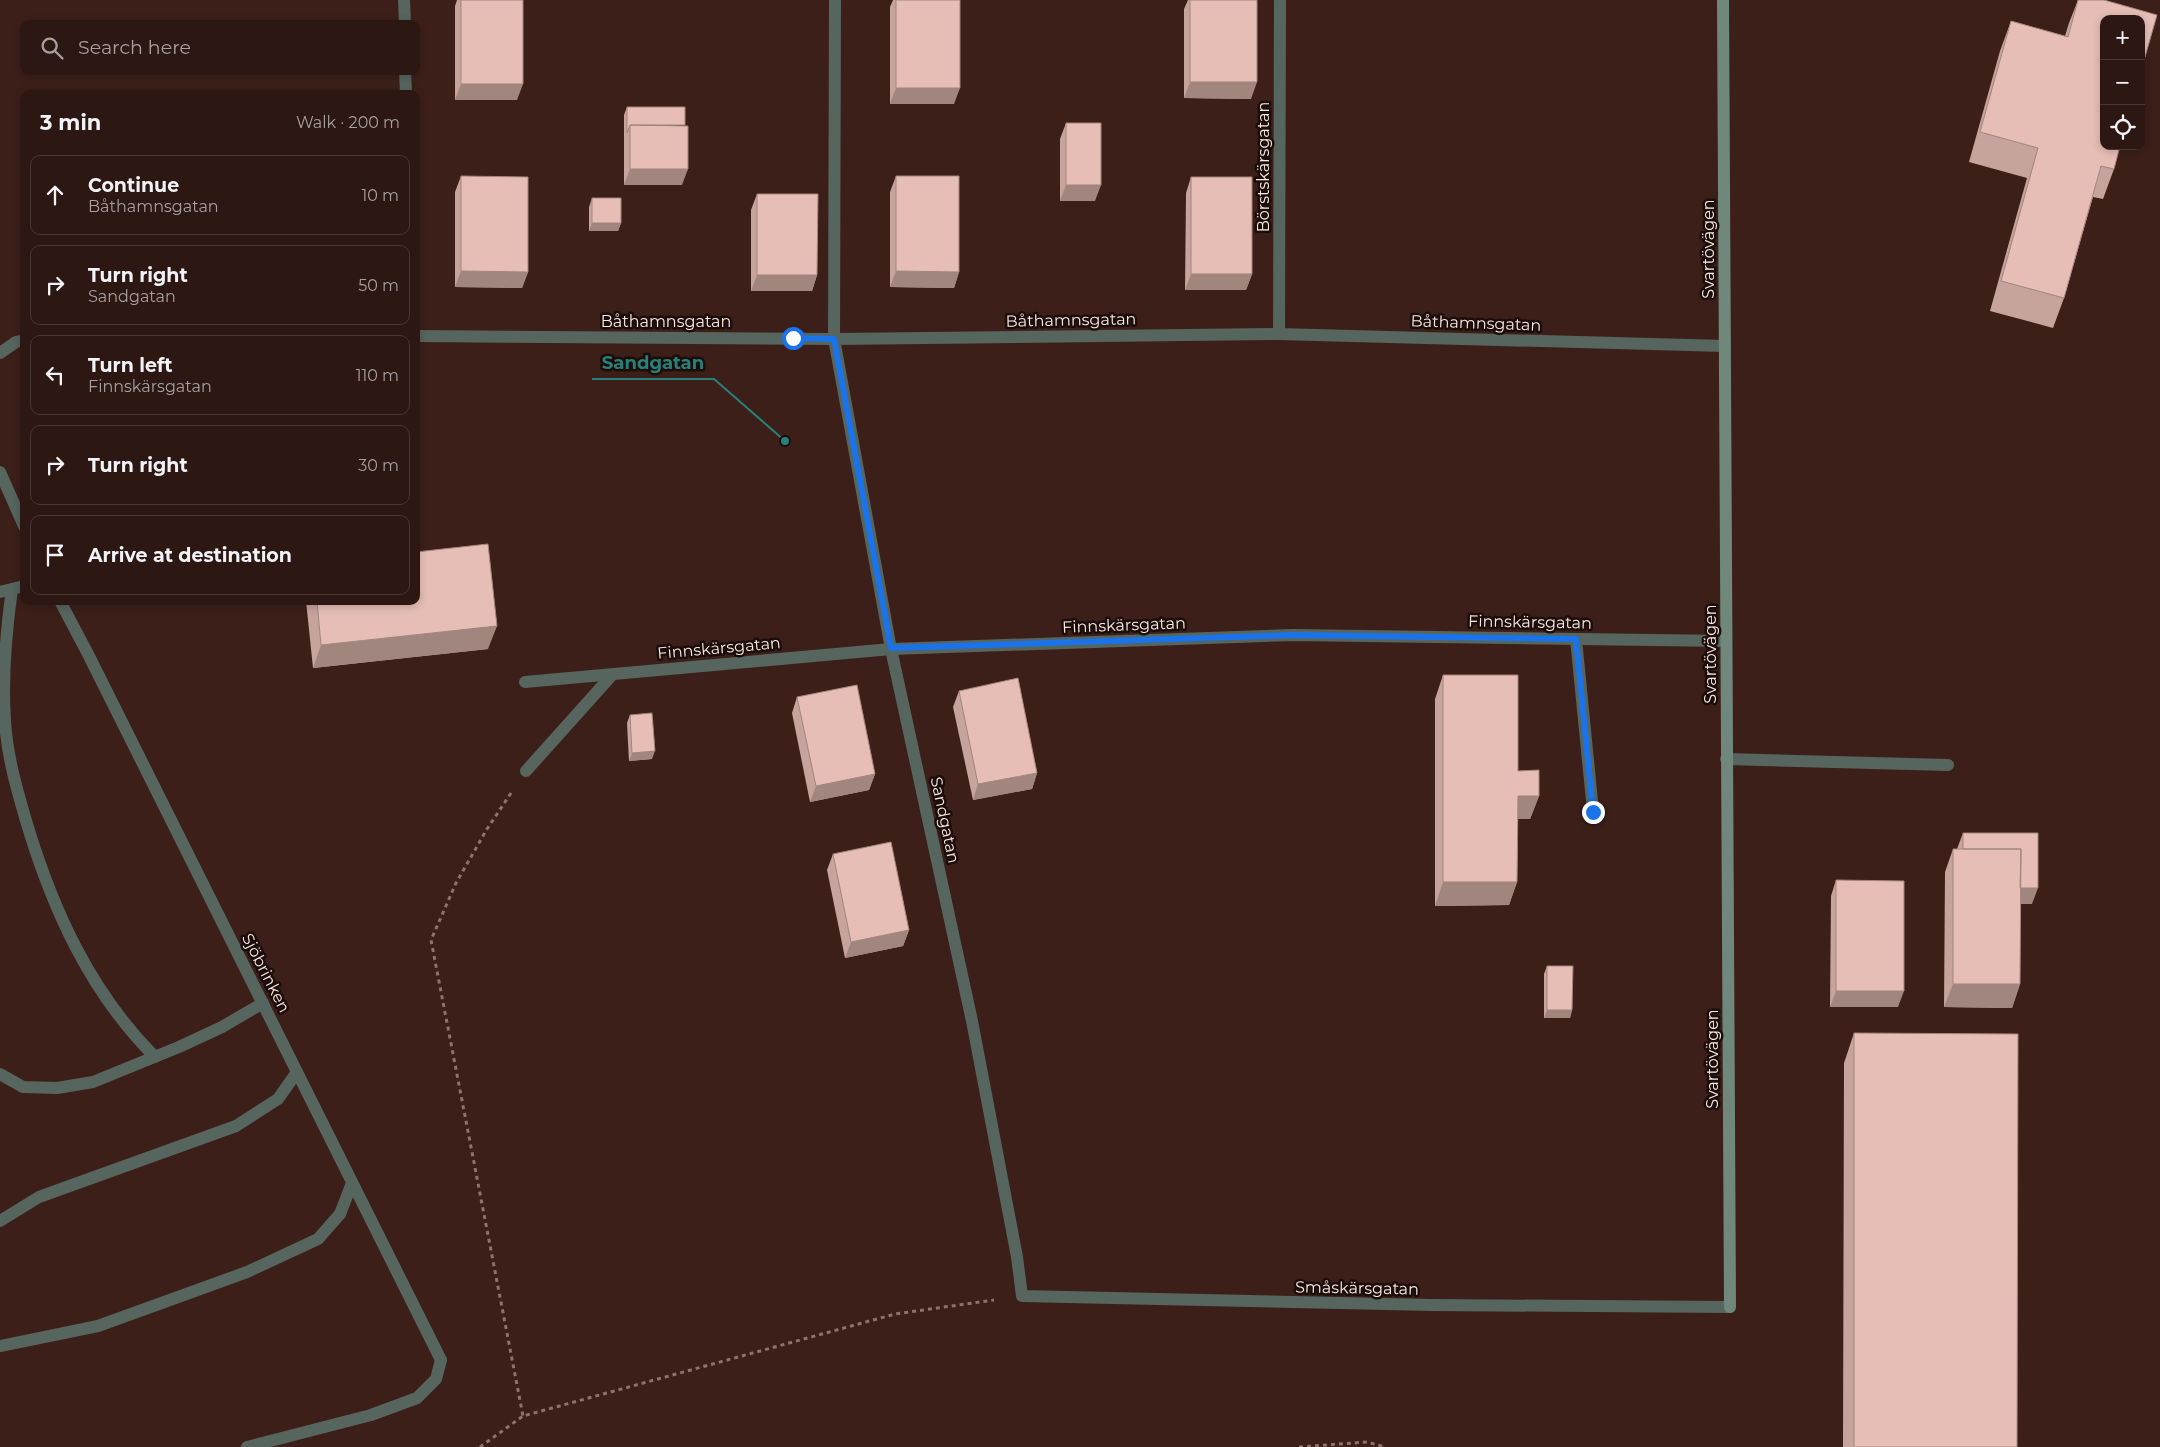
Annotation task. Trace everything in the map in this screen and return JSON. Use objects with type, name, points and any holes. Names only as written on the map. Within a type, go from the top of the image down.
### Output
[{"type":"main road","name":"Svartövägen","points":[[1724,0],[1730,1307]]},
{"type":"street","points":[[404,0],[404,20]]},
{"type":"street","name":"Sandgatan","points":[[835,0],[834,339],[891,648],[972,1021],[1017,1258],[1022,1296]]},
{"type":"street","name":"Börstskärsgatan","points":[[1279,334],[1280,0]]},
{"type":"street","points":[[405,75],[406,90]]},
{"type":"street","name":"Båthamnsgatan","points":[[420,336],[834,339],[1279,334],[1725,346]]},
{"type":"street","points":[[0,353],[20,341]]},
{"type":"street","points":[[0,472],[20,517]]},
{"type":"street","points":[[12,589],[5,636],[5,721],[15,782],[42,874],[94,982],[130,1032],[155,1057]]},
{"type":"street","name":"Sjöbrinken","points":[[62,605],[441,1360],[436,1380],[417,1398],[371,1415],[248,1447]]},
{"type":"street","name":"Finnskärsgatan","points":[[525,682],[891,648],[1293,635],[1726,641]]},
{"type":"street","points":[[1576,639],[1593,812]]},
{"type":"street","points":[[526,771],[612,675]]},
{"type":"street","points":[[1726,759],[1948,765]]},
{"type":"street","points":[[0,1074],[23,1087],[57,1088],[92,1082],[155,1057],[222,1027],[263,1003]]},
{"type":"street","points":[[0,1221],[39,1198],[236,1126],[278,1099],[297,1072]]},
{"type":"street","points":[[0,1346],[98,1326],[247,1272],[318,1240],[340,1214],[352,1183]]},
{"type":"street","name":"Småskärsgatan","points":[[1022,1296],[1432,1306],[1730,1307]]},
{"type":"path","points":[[523,1416],[431,940],[456,883],[487,829],[526,771]]},
{"type":"path","points":[[480,1447],[523,1416],[895,1314],[1022,1296]]},
{"type":"path","points":[[1298,1447],[1367,1442],[1385,1447]]},
{"type":"building","points":[[461,0],[523,0],[523,84],[461,84]]},
{"type":"building","points":[[896,0],[960,0],[960,88],[896,88]]},
{"type":"building","points":[[1190,0],[1257,0],[1257,82],[1190,82]]},
{"type":"building","points":[[2078,0],[2104,0],[2157,15],[2145,57],[2145,15],[2100,15],[2100,150],[2119,150],[2114,169],[2101,166],[2064,298],[2001,281],[2038,148],[1980,132],[2011,21],[2068,37]]},
{"type":"building","points":[[627,107],[685,107],[685,125],[630,125],[627,133]]},
{"type":"building","points":[[1066,123],[1101,123],[1101,185],[1066,185]]},
{"type":"building","points":[[630,125],[688,126],[688,169],[630,169]]},
{"type":"building","points":[[461,176],[528,177],[528,272],[461,271]]},
{"type":"building","points":[[896,176],[959,176],[959,272],[896,271]]},
{"type":"building","points":[[1191,177],[1252,177],[1252,274],[1191,274]]},
{"type":"building","points":[[757,194],[818,194],[817,275],[757,275]]},
{"type":"building","points":[[592,198],[621,198],[621,223],[592,223]]},
{"type":"building","points":[[488,544],[497,626],[321,645],[317,605],[420,605],[420,552]]},
{"type":"building","points":[[1443,675],[1518,675],[1518,771],[1539,770],[1539,796],[1518,796],[1517,882],[1443,882]]},
{"type":"building","points":[[1018,678],[1037,773],[978,784],[959,691]]},
{"type":"building","points":[[857,685],[875,774],[816,786],[797,697]]},
{"type":"building","points":[[652,713],[655,751],[632,753],[630,715]]},
{"type":"building","points":[[1963,833],[2038,833],[2038,888],[2020,888],[2021,849],[1963,849]]},
{"type":"building","points":[[891,842],[909,930],[851,942],[833,854]]},
{"type":"building","points":[[1953,849],[2021,849],[2020,984],[1953,984]]},
{"type":"building","points":[[1836,880],[1904,881],[1904,991],[1836,991]]},
{"type":"building","points":[[1547,966],[1573,966],[1572,1010],[1547,1010]]},
{"type":"building","points":[[1854,1033],[2018,1034],[2017,1447],[1854,1447]]},
{"type":"place","name":"Sandgatan","points":[[785,441]]},
{"type":"route","points":[[793,338],[834,339],[891,648],[1293,635],[1576,639],[1593,812]]}]
